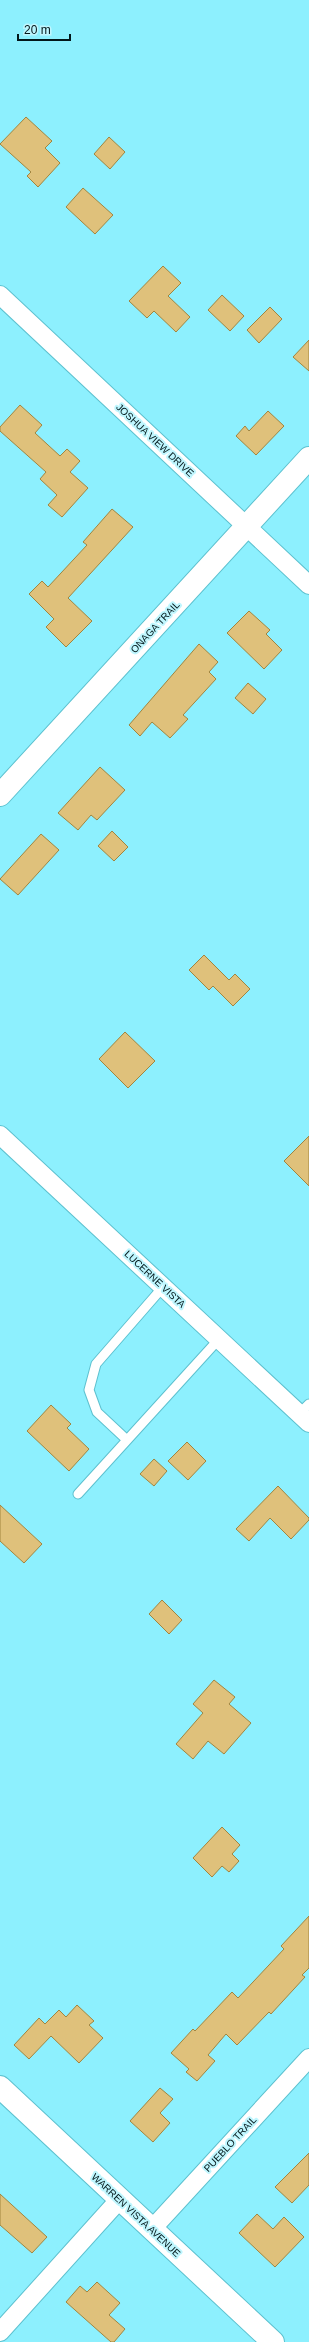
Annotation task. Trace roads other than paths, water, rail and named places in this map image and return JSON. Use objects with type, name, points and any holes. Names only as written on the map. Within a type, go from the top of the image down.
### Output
[{"type":"street","name":"JOSHUA VIEW DRIVE","points":[[0,295],[309,585]]},
{"type":"street","name":"ONAGA TRAIL","points":[[0,795],[309,458]]},
{"type":"street","name":"LUCERNE VISTA","points":[[0,1135],[219,1339],[306,1414]]},
{"type":"street","name":"PUEBLO TRAIL","points":[[152,2230],[309,2058]]},
{"type":"street","name":"WARREN VISTA AVENUE","points":[[0,2086],[119,2200],[273,2342]]},
{"type":"street","points":[[0,2332],[119,2200]]},
{"type":"lane","points":[[127,1440],[97,1412],[89,1390],[96,1364],[163,1287]]},
{"type":"lane","points":[[78,1494],[219,1339]]}]
